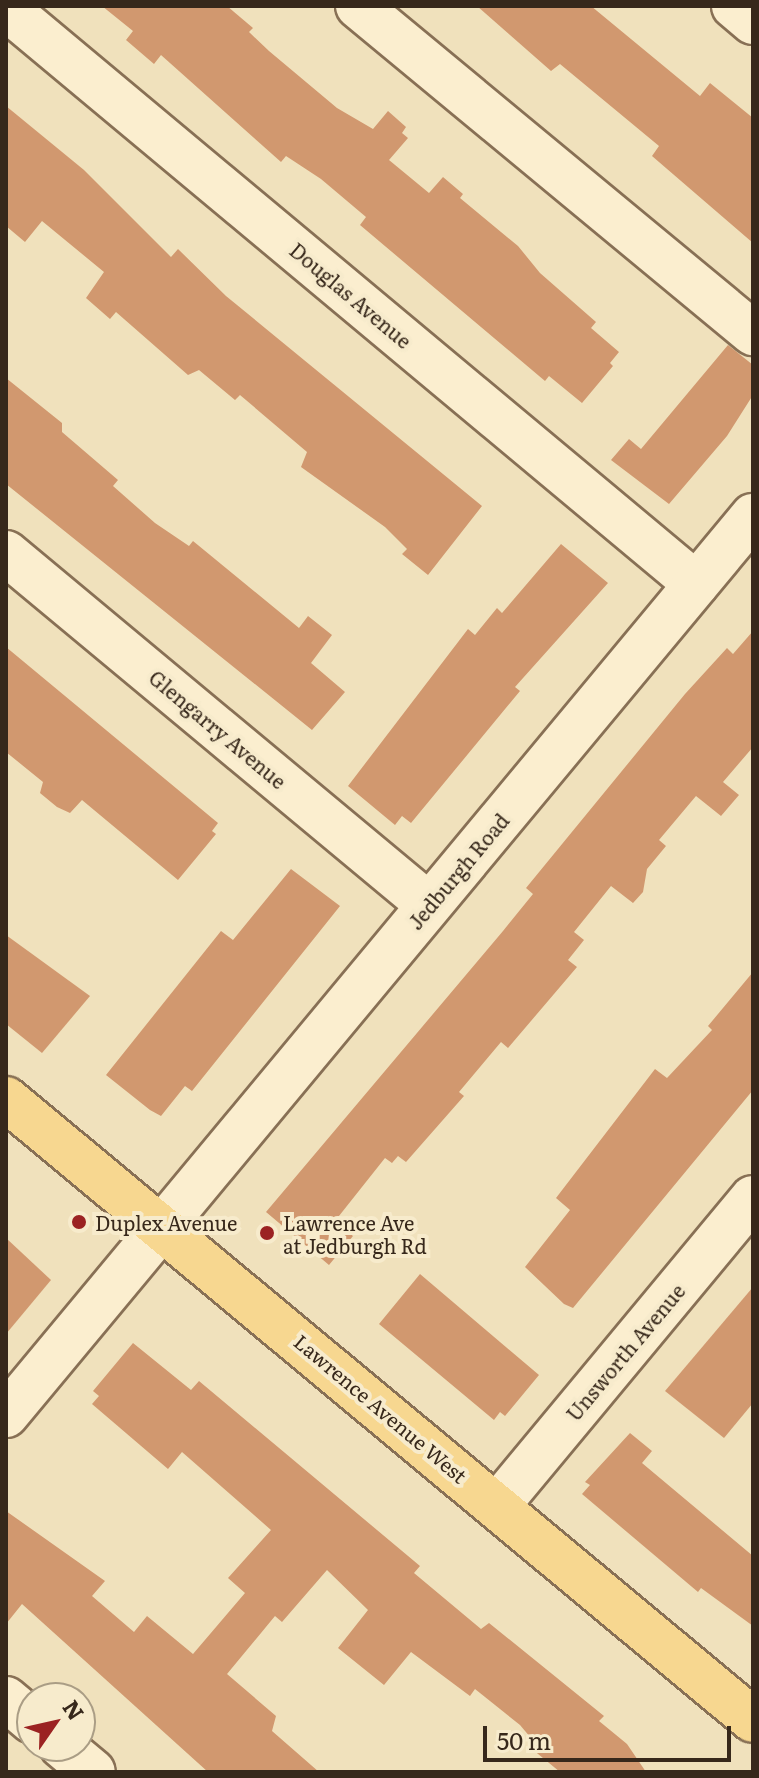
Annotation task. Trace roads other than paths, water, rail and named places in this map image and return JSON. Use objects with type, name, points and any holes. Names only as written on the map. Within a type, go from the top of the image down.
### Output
[{"type":"main road","name":"Lawrence Avenue West","points":[[6,1099],[163,1225],[753,1720]]},
{"type":"street","points":[[358,6],[753,333]]},
{"type":"street","points":[[734,6],[753,22]]},
{"type":"street","name":"Douglas Avenue","points":[[6,8],[696,584]]},
{"type":"street","name":"Jedburgh Road","points":[[163,1225],[753,516]]},
{"type":"street","name":"Glengarry Avenue","points":[[6,553],[429,905]]},
{"type":"street","name":"Unsworth Avenue","points":[[497,1506],[753,1198]]},
{"type":"street","points":[[6,1415],[163,1225]]},
{"type":"place","name":"Duplex Avenue","points":[[79,1222]]},
{"type":"place","name":"Lawrence Ave at Jedburgh Rd","points":[[267,1233]]}]
